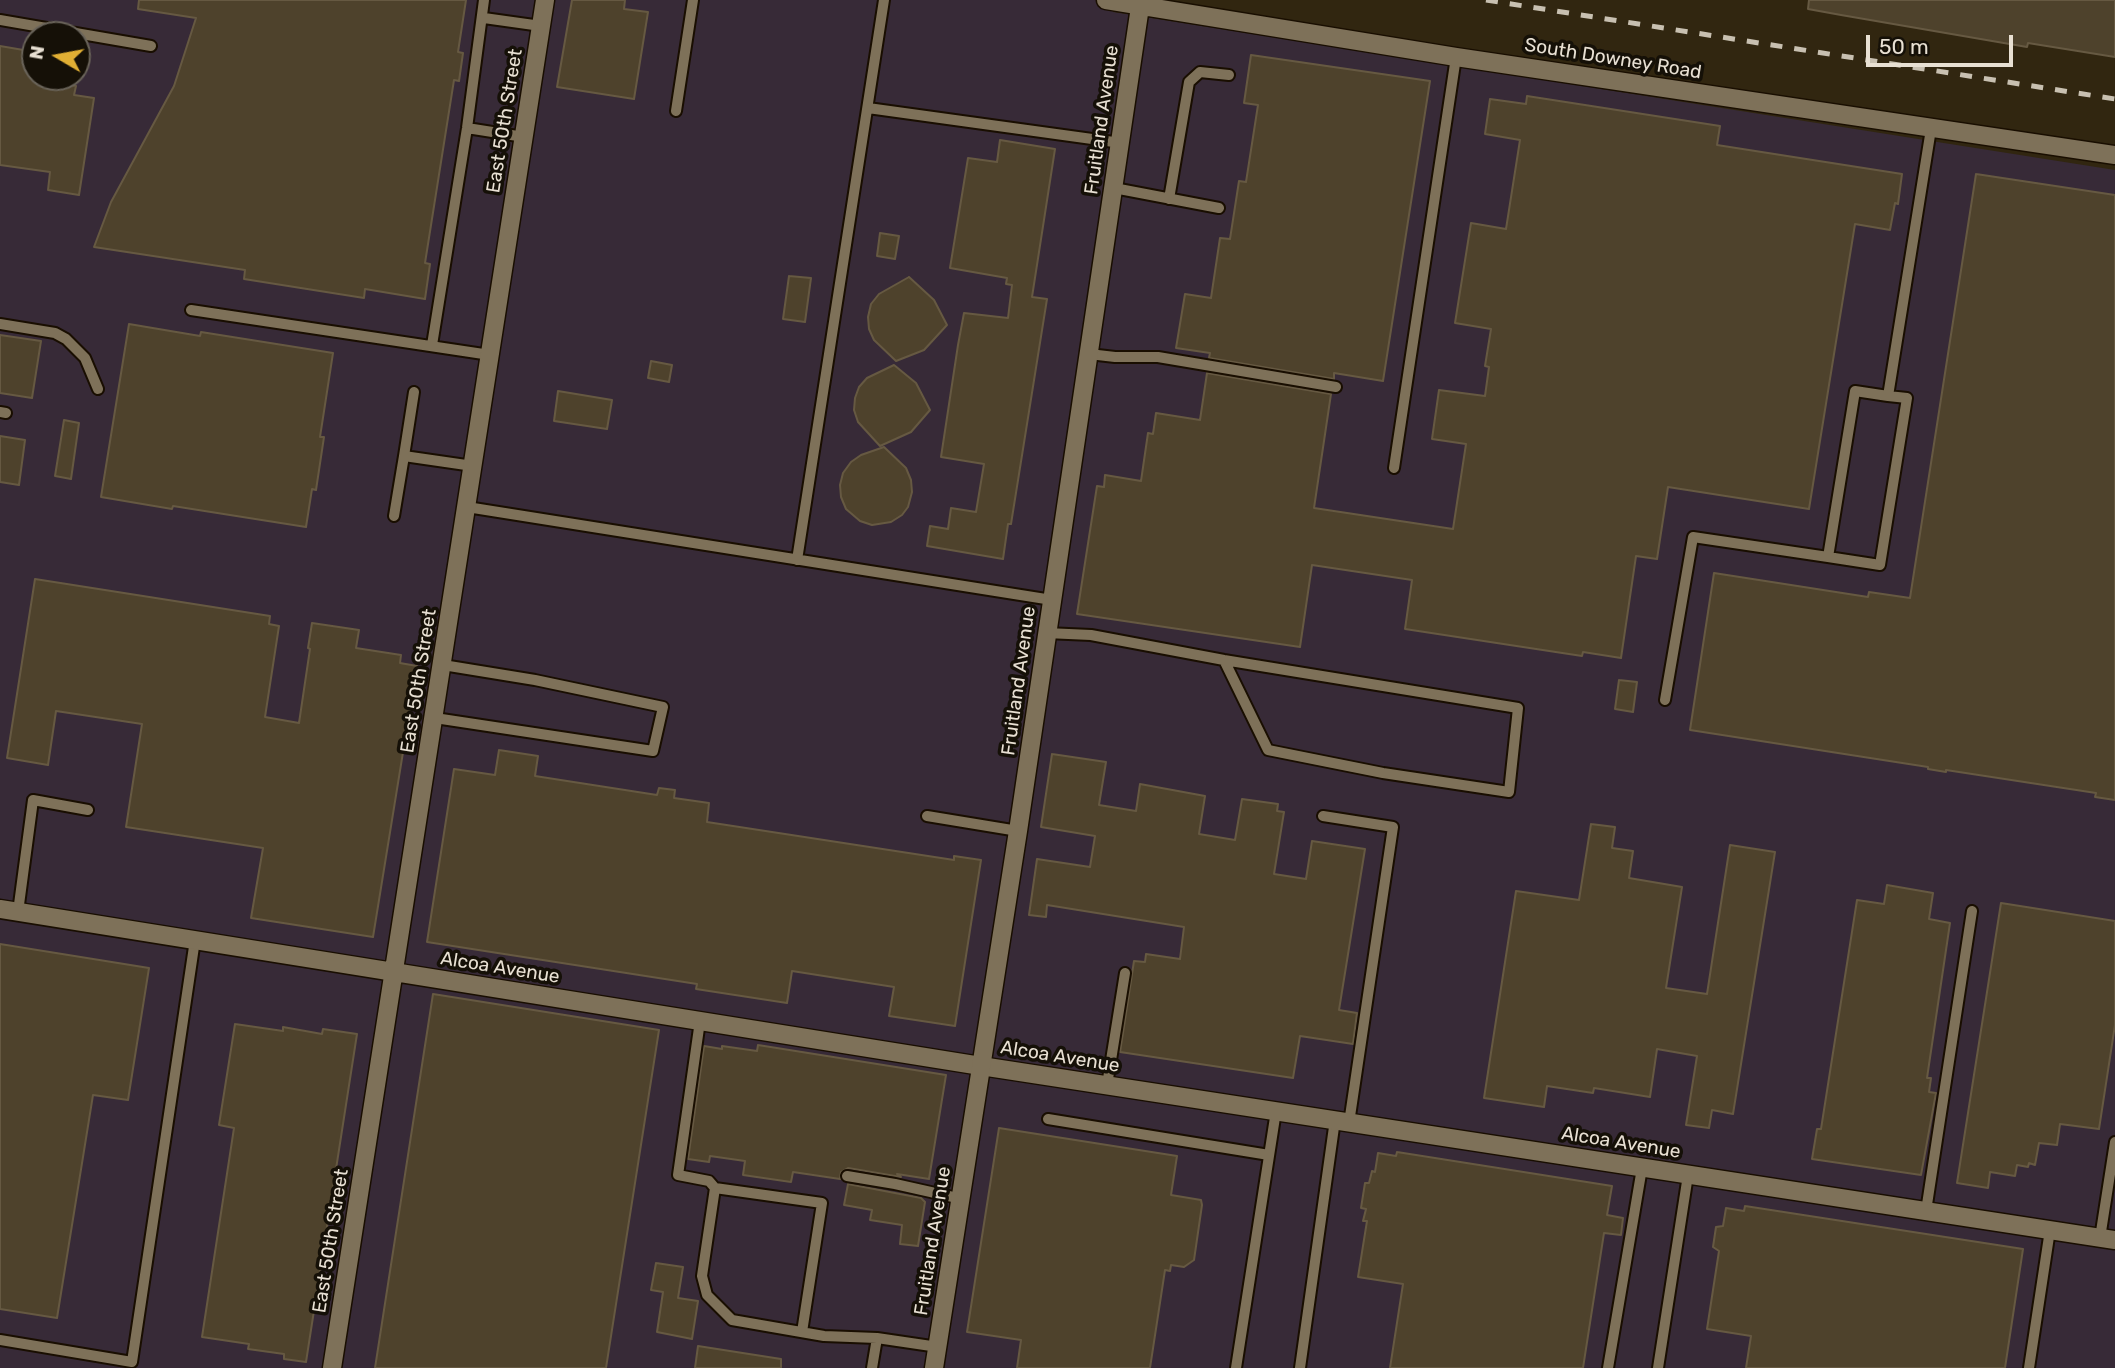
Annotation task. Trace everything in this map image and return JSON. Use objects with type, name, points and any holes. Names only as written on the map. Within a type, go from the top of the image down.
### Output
[{"type":"street","name":"East 50th Street","points":[[332,1368],[396,972],[545,0]]},
{"type":"street","name":"South Downey Road","points":[[1106,0],[1141,3],[1456,57],[2115,155]]},
{"type":"street","name":"Fruitland Avenue","points":[[934,1368],[1018,831],[1141,3]]},
{"type":"street","name":"Alcoa Avenue","points":[[9,910],[981,1066],[2108,1239]]},
{"type":"lane","points":[[432,345],[484,18],[484,0]]},
{"type":"lane","points":[[676,111],[693,0]]},
{"type":"lane","points":[[796,560],[884,0]]},
{"type":"lane","points":[[484,18],[541,26]]},
{"type":"lane","points":[[0,20],[151,46]]},
{"type":"lane","points":[[1394,468],[1456,57]]},
{"type":"lane","points":[[1169,199],[1189,82],[1200,72],[1229,75]]},
{"type":"lane","points":[[868,108],[1121,143]]},
{"type":"lane","points":[[467,128],[524,137]]},
{"type":"lane","points":[[1888,396],[1931,129]]},
{"type":"lane","points":[[1114,188],[1219,208]]},
{"type":"lane","points":[[191,310],[491,355]]},
{"type":"lane","points":[[0,324],[55,333],[66,339],[85,358],[98,389]]},
{"type":"lane","points":[[1089,354],[1158,357],[1336,387]]},
{"type":"lane","points":[[1665,700],[1693,537],[1880,565],[1907,398],[1855,391],[1828,557]]},
{"type":"lane","points":[[394,516],[414,392]]},
{"type":"lane","points":[[404,456],[473,466]]},
{"type":"lane","points":[[467,507],[1052,600]]},
{"type":"lane","points":[[1046,633],[1091,635],[1224,660],[1518,708],[1509,792],[1383,773],[1268,750],[1224,660]]},
{"type":"lane","points":[[435,718],[653,751],[663,707],[535,680],[443,665]]},
{"type":"lane","points":[[9,910],[33,800],[88,810]]},
{"type":"lane","points":[[927,816],[1018,831]]},
{"type":"lane","points":[[1300,1368],[1393,827],[1323,816]]},
{"type":"lane","points":[[1926,1211],[1972,911]]},
{"type":"lane","points":[[0,1340],[132,1362],[195,940]]},
{"type":"lane","points":[[1107,1085],[1125,973]]},
{"type":"lane","points":[[700,1021],[678,1175],[709,1181],[715,1188],[822,1203],[802,1332]]},
{"type":"lane","points":[[1236,1368],[1276,1111]]},
{"type":"lane","points":[[1048,1119],[1269,1155]]},
{"type":"lane","points":[[2108,1239],[2115,1142]]},
{"type":"lane","points":[[1608,1368],[1642,1168]]},
{"type":"lane","points":[[1658,1368],[1688,1174]]},
{"type":"lane","points":[[847,1176],[962,1199]]},
{"type":"lane","points":[[715,1188],[702,1276],[707,1295],[732,1320],[824,1336],[877,1338],[938,1347]]},
{"type":"lane","points":[[2029,1368],[2050,1230]]},
{"type":"lane","points":[[872,1368],[877,1338]]},
{"type":"shaded area","points":[[0,0],[1114,0],[1113,12],[2115,170],[2115,1368],[0,1368]]},
{"type":"building","points":[[139,0],[466,0],[458,52],[463,53],[459,81],[454,80],[425,263],[430,264],[425,299],[365,289],[364,298],[244,279],[245,270],[94,247],[111,202],[174,86],[196,18],[138,9]]},
{"type":"building","points":[[572,0],[625,0],[624,9],[648,12],[634,99],[557,87]]},
{"type":"building","points":[[1809,0],[2115,0],[2115,57],[2028,43],[2027,47],[1808,9]]},
{"type":"building","points":[[0,46],[21,50],[21,91],[75,91],[74,95],[94,98],[79,195],[48,190],[50,172],[0,165]]},
{"type":"building","points":[[1251,55],[1430,81],[1383,381],[1334,373],[1334,379],[1209,358],[1210,353],[1176,348],[1185,294],[1211,298],[1220,238],[1230,239],[1239,181],[1246,182],[1258,105],[1244,103]]},
{"type":"building","points":[[1527,96],[1720,126],[1717,145],[1902,174],[1898,204],[1895,203],[1890,230],[1855,224],[1809,509],[1668,487],[1657,559],[1636,556],[1621,658],[1583,652],[1582,656],[1405,629],[1412,580],[1312,565],[1300,647],[1077,614],[1097,486],[1104,487],[1105,475],[1141,481],[1148,433],[1153,434],[1156,413],[1200,420],[1207,373],[1331,394],[1314,508],[1453,529],[1466,444],[1432,439],[1439,390],[1485,396],[1489,367],[1485,366],[1491,329],[1455,323],[1471,223],[1506,229],[1520,140],[1485,134],[1490,99],[1526,104]]},
{"type":"building","points":[[1000,140],[1055,149],[1032,297],[1047,299],[1003,559],[927,546],[930,526],[948,529],[951,508],[976,512],[984,464],[941,457],[958,345],[964,313],[1008,318],[1012,285],[1006,284],[1007,278],[950,268],[968,158],[997,162]]},
{"type":"building","points":[[1976,174],[2115,195],[2115,800],[2095,797],[2096,793],[1946,772],[1690,730],[1714,573],[1868,597],[1869,592],[1910,598]]},
{"type":"building","points":[[880,233],[899,236],[895,259],[877,256]]},
{"type":"building","points":[[789,276],[811,278],[805,322],[783,319]]},
{"type":"building","points":[[909,277],[934,300],[947,325],[924,350],[896,361],[874,340],[868,317],[871,304],[879,294]]},
{"type":"building","points":[[129,324],[200,336],[201,332],[333,353],[320,437],[324,437],[316,490],[312,489],[306,527],[101,497]]},
{"type":"building","points":[[0,335],[41,341],[32,398],[0,393]]},
{"type":"building","points":[[651,361],[672,365],[669,382],[648,378]]},
{"type":"building","points":[[894,365],[916,383],[930,410],[911,432],[880,446],[858,422],[854,410],[855,398],[859,387],[867,378]]},
{"type":"building","points":[[558,391],[612,400],[607,429],[554,421]]},
{"type":"building","points":[[64,420],[79,423],[71,479],[55,476]]},
{"type":"building","points":[[0,436],[25,440],[19,485],[0,482]]},
{"type":"building","points":[[884,447],[906,468],[912,492],[908,507],[902,515],[891,522],[872,525],[860,521],[846,509],[840,485],[843,473],[851,462],[861,455]]},
{"type":"building","points":[[35,579],[270,616],[269,624],[279,626],[265,717],[299,723],[312,623],[359,630],[356,648],[401,655],[400,663],[417,666],[373,937],[251,918],[263,848],[126,827],[142,724],[56,711],[48,765],[7,758]]},
{"type":"building","points":[[1619,680],[1637,682],[1633,712],[1615,709]]},
{"type":"building","points":[[499,750],[538,756],[535,776],[657,795],[659,788],[675,790],[674,798],[709,803],[707,822],[954,860],[954,856],[981,860],[955,1026],[889,1016],[894,987],[792,971],[787,1003],[696,989],[697,984],[427,942],[454,769],[495,775]]},
{"type":"building","points":[[1052,754],[1106,762],[1099,805],[1136,811],[1140,784],[1205,796],[1199,834],[1235,840],[1242,799],[1278,804],[1277,811],[1284,812],[1274,874],[1306,879],[1312,841],[1365,849],[1339,1010],[1357,1013],[1353,1044],[1300,1036],[1293,1078],[1120,1052],[1134,961],[1145,962],[1146,954],[1180,959],[1184,927],[1047,905],[1046,917],[1029,915],[1037,859],[1090,867],[1095,836],[1041,827]]},
{"type":"building","points":[[1591,824],[1615,827],[1612,848],[1633,851],[1629,878],[1682,887],[1666,988],[1707,994],[1730,845],[1775,852],[1733,1114],[1712,1110],[1709,1128],[1686,1125],[1697,1056],[1657,1049],[1650,1097],[1594,1088],[1593,1093],[1547,1086],[1544,1107],[1484,1098],[1516,891],[1579,900]]},
{"type":"building","points":[[1887,885],[1933,893],[1929,919],[1950,923],[1927,1078],[1931,1078],[1929,1092],[1936,1093],[1921,1175],[1812,1159],[1817,1129],[1821,1129],[1857,900],[1884,904]]},
{"type":"building","points":[[2001,903],[2115,921],[2115,1025],[2099,1129],[2060,1124],[2057,1145],[2039,1143],[2035,1165],[2017,1165],[2015,1176],[1990,1172],[1988,1188],[1957,1183]]},
{"type":"building","points":[[0,944],[149,968],[128,1100],[93,1095],[57,1318],[0,1309]]},
{"type":"building","points":[[433,994],[659,1030],[606,1368],[375,1368]]},
{"type":"building","points":[[235,1024],[283,1031],[283,1027],[322,1034],[323,1029],[357,1034],[306,1362],[284,1359],[284,1354],[248,1349],[249,1344],[202,1337],[234,1128],[219,1125]]},
{"type":"building","points":[[758,1045],[946,1075],[929,1179],[848,1168],[841,1172],[840,1179],[793,1172],[791,1182],[743,1175],[745,1161],[710,1156],[709,1162],[688,1159],[704,1046],[757,1051]]},
{"type":"building","points":[[999,1128],[1177,1156],[1171,1195],[1201,1200],[1202,1205],[1194,1260],[1184,1267],[1171,1265],[1170,1271],[1165,1270],[1150,1368],[1017,1368],[1021,1340],[967,1332]]},
{"type":"building","points":[[1397,1152],[1612,1186],[1607,1215],[1623,1218],[1621,1235],[1604,1233],[1583,1368],[1390,1368],[1403,1284],[1358,1277],[1367,1221],[1363,1221],[1366,1209],[1361,1208],[1365,1183],[1369,1183],[1372,1171],[1375,1172],[1378,1153],[1396,1156]]},
{"type":"building","points":[[848,1184],[921,1198],[925,1202],[918,1246],[900,1244],[902,1225],[870,1220],[872,1210],[844,1205]]},
{"type":"building","points":[[1745,1206],[2023,1249],[2005,1368],[1746,1368],[1751,1336],[1707,1329],[1719,1251],[1713,1247],[1716,1227],[1723,1226],[1726,1208],[1744,1211]]},
{"type":"building","points":[[656,1263],[683,1267],[678,1298],[698,1301],[692,1339],[657,1332],[663,1292],[651,1290]]},
{"type":"building","points":[[698,1346],[781,1359],[781,1368],[695,1368]]},
{"type":"railway","points":[[1486,0],[2115,99]]}]
